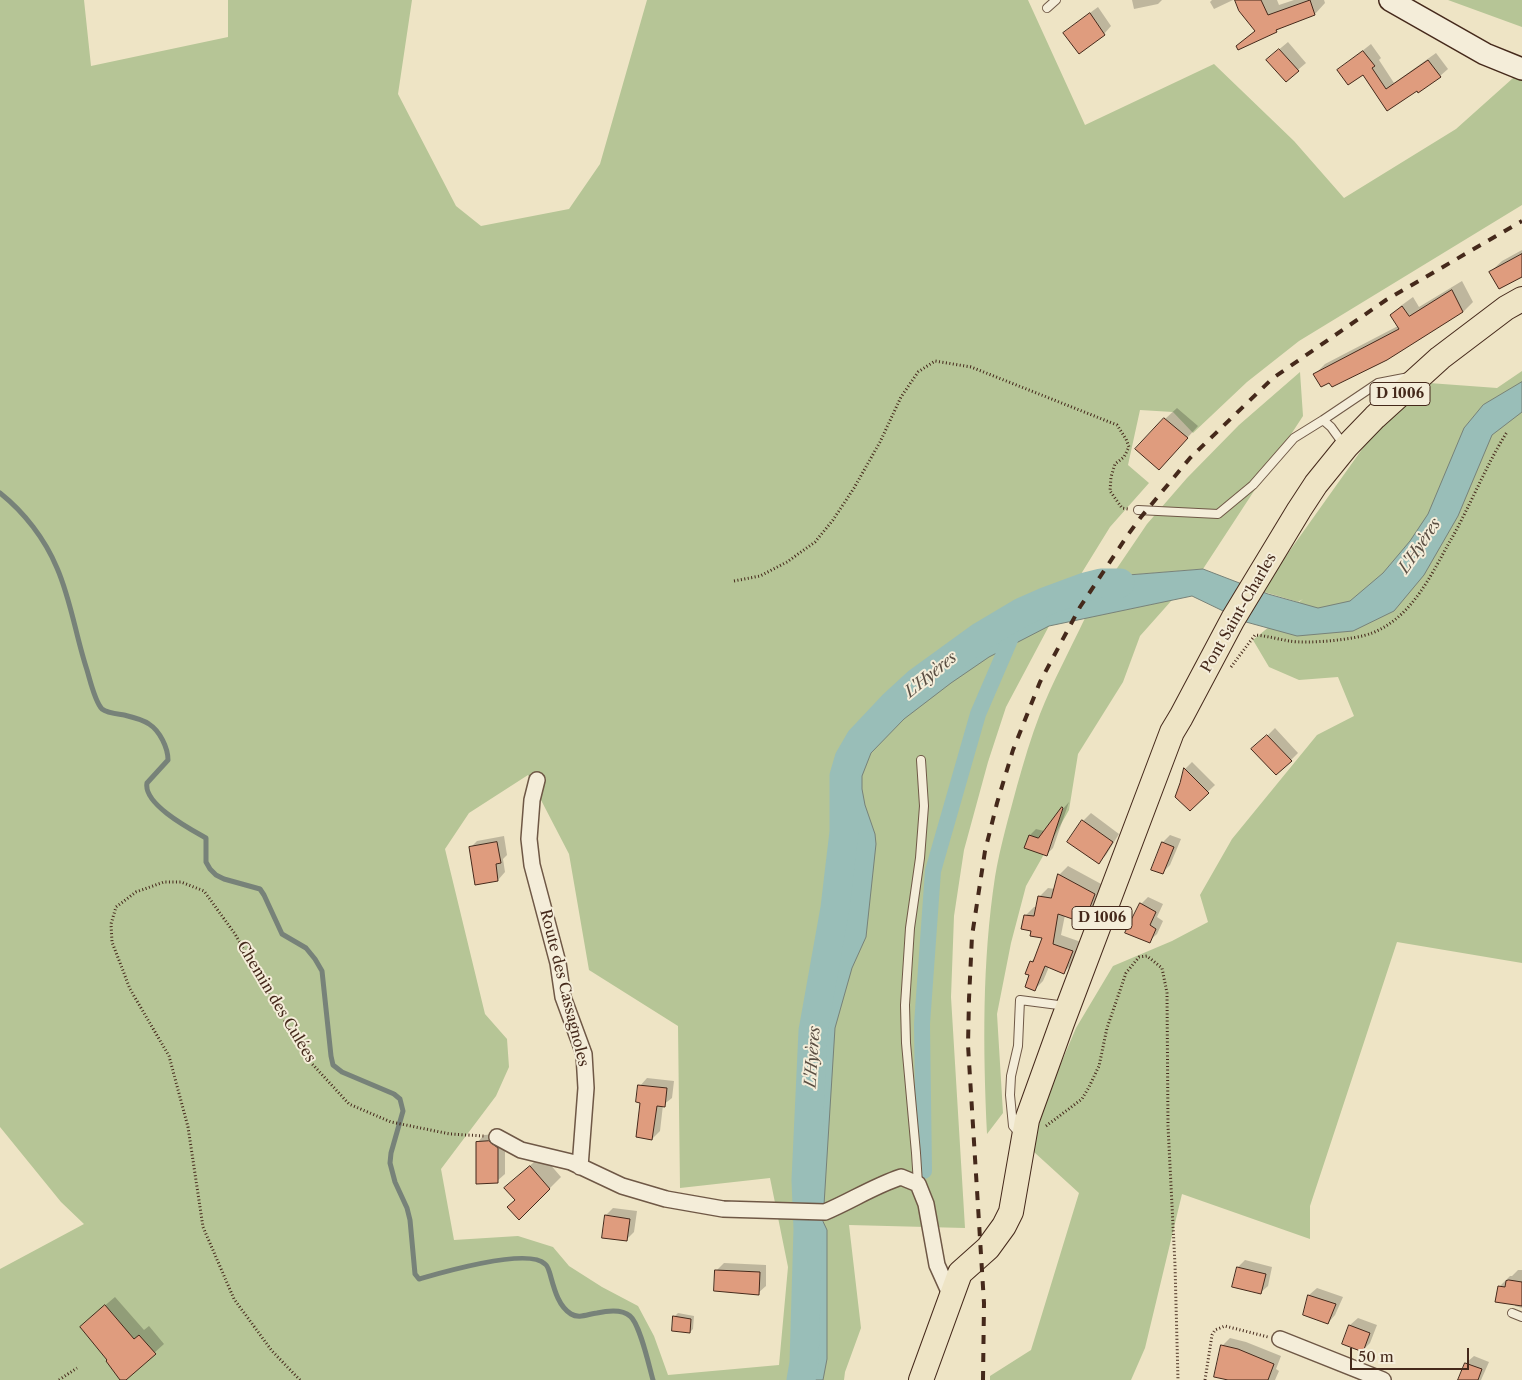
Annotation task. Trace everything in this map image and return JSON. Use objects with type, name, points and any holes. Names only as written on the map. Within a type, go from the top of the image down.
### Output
[{"type":"main road","name":"D 1006","points":[[1346,446],[1440,358],[1472,332],[1522,299]]},
{"type":"main road","name":"Pont Saint-Charles","points":[[1068,1007],[1172,732],[1233,619],[1299,510],[1316,484],[1346,446]]},
{"type":"main road","name":"D 1006","points":[[922,1380],[960,1273],[988,1248],[1004,1226],[1011,1212],[1026,1130],[1068,1007]]},
{"type":"street","points":[[1390,0],[1485,54],[1522,69]]},
{"type":"street","name":"Route des Cassagnoles","points":[[537,780],[532,800],[529,839],[532,865],[558,963],[563,997],[584,1054],[586,1088],[580,1167]]},
{"type":"street","points":[[497,1137],[520,1150],[571,1162],[622,1186],[666,1199],[722,1210],[825,1212],[879,1184],[901,1177],[918,1184],[926,1204],[937,1265],[951,1296]]},
{"type":"street","points":[[1280,1339],[1383,1380]]},
{"type":"lane","points":[[1047,8],[1056,0]]},
{"type":"lane","points":[[1138,510],[1218,514],[1253,484],[1294,438],[1378,383],[1422,374]]},
{"type":"lane","points":[[1323,420],[1346,446]]},
{"type":"lane","points":[[918,1184],[906,1042],[905,1006],[910,928],[920,858],[924,806],[921,760]]},
{"type":"lane","points":[[1026,1130],[1012,1126],[1010,1094],[1011,1076],[1018,1046],[1020,1000],[1068,1007]]},
{"type":"lane","points":[[1512,1313],[1522,1318]]},
{"type":"path","points":[[734,581],[760,576],[787,562],[815,542],[833,520],[854,488],[880,442],[901,397],[918,372],[935,361],[971,368],[1117,425],[1126,438],[1128,447],[1124,457],[1115,464],[1111,477],[1110,491],[1122,508],[1138,510]]},
{"type":"path","points":[[1203,675],[1227,673],[1255,635],[1290,641],[1336,640],[1371,634],[1400,615],[1414,602],[1430,578],[1507,432]]},
{"type":"path","name":"Chemin des Culées","points":[[300,1380],[272,1351],[234,1299],[203,1227],[188,1127],[169,1056],[130,989],[112,942],[111,924],[116,907],[136,892],[164,882],[181,882],[204,891],[235,934],[304,1055],[349,1104],[391,1122],[404,1125],[450,1134],[497,1137]]},
{"type":"path","points":[[1026,1130],[1050,1124],[1082,1100],[1099,1066],[1107,1028],[1126,973],[1139,957],[1147,956],[1162,968],[1167,993],[1168,1126],[1175,1265],[1178,1380]]},
{"type":"path","points":[[1205,1380],[1212,1335],[1218,1328],[1225,1326],[1280,1339]]},
{"type":"path","points":[[60,1380],[77,1368]]},
{"type":"green space","points":[[0,0],[84,0],[91,66],[228,37],[228,0],[412,0],[398,94],[456,206],[481,226],[569,209],[600,164],[647,0],[1028,0],[1085,125],[1214,64],[1294,141],[1344,198],[1456,129],[1522,70],[1522,205],[1299,341],[1247,382],[1193,433],[1173,412],[1140,410],[1128,465],[1149,483],[1110,527],[1049,626],[1006,707],[988,762],[964,850],[954,916],[951,997],[965,1228],[849,1225],[861,1328],[845,1372],[844,1380],[0,1380],[0,1269],[84,1224],[61,1202],[0,1127]],"holes":[[[528,775],[569,854],[589,970],[678,1026],[680,1188],[770,1178],[788,1267],[779,1365],[668,1375],[654,1336],[638,1306],[602,1287],[569,1266],[553,1247],[518,1236],[454,1240],[441,1169],[496,1096],[509,1067],[507,1039],[485,1014],[445,849],[469,813]]]},
{"type":"green space","points":[[1448,0],[1522,0],[1522,27]]},
{"type":"green space","points":[[1522,371],[1522,963],[1397,942],[1310,1206],[1310,1239],[1182,1194],[1145,1348],[1131,1380],[990,1380],[990,1376],[1031,1350],[1079,1193],[1034,1152],[1042,1108],[1076,1028],[1113,966],[1172,941],[1208,922],[1200,895],[1232,839],[1317,735],[1354,716],[1338,677],[1299,680],[1269,667],[1253,640],[1303,599],[1298,602],[1261,591],[1375,431],[1429,383],[1497,388]]},
{"type":"green space","points":[[1300,372],[1303,416],[1203,569],[1128,575],[1109,580],[1147,524],[1187,478],[1239,425]]},
{"type":"green space","points":[[1172,600],[1140,636],[1123,682],[1078,754],[1069,810],[1026,886],[1011,943],[997,1014],[1003,1113],[987,1134],[985,1005],[991,909],[1002,843],[1034,731],[1050,690],[1085,618]]},
{"type":"water","points":[[1522,382],[1522,412],[1492,435],[1458,516],[1424,575],[1394,611],[1353,631],[1297,636],[1246,622],[1192,596],[1049,626],[989,657],[951,683],[904,719],[871,753],[862,776],[865,805],[875,834],[876,844],[866,937],[852,968],[835,1028],[824,1205],[820,1215],[827,1230],[827,1359],[823,1380],[801,1380],[805,1363],[808,1229],[806,1180],[813,1031],[835,908],[844,776],[849,759],[860,740],[918,682],[980,637],[1022,612],[1085,587],[1128,575],[1203,569],[1268,594],[1318,608],[1350,601],[1383,573],[1410,541],[1428,514],[1464,428],[1483,405]]},
{"type":"building","points":[[1235,0],[1261,0],[1268,15],[1310,0],[1315,15],[1276,30],[1277,32],[1238,50],[1236,46],[1255,31],[1239,11]]},
{"type":"building","points":[[1090,13],[1105,35],[1079,54],[1063,33]]},
{"type":"building","points":[[1279,49],[1299,71],[1286,82],[1266,60]]},
{"type":"building","points":[[1363,51],[1375,66],[1372,68],[1386,89],[1428,60],[1441,77],[1387,111],[1363,75],[1348,85],[1337,70]]},
{"type":"building","points":[[1522,254],[1522,277],[1499,289],[1489,272]]},
{"type":"building","points":[[1452,290],[1463,312],[1387,360],[1332,387],[1329,383],[1321,387],[1313,374],[1399,329],[1390,315],[1402,306],[1409,316]]},
{"type":"building","points":[[1164,418],[1188,438],[1159,470],[1135,449]]},
{"type":"building","points":[[1267,735],[1292,761],[1276,775],[1251,749]]},
{"type":"building","points":[[1184,768],[1209,793],[1190,811],[1175,797]]},
{"type":"building","points":[[1062,807],[1047,856],[1024,848],[1029,835],[1038,838]]},
{"type":"building","points":[[1082,820],[1113,842],[1099,864],[1067,842]]},
{"type":"building","points":[[497,842],[501,863],[496,864],[498,881],[475,885],[469,847]]},
{"type":"building","points":[[1162,842],[1174,847],[1163,874],[1151,870]]},
{"type":"building","points":[[1058,874],[1095,894],[1084,923],[1058,914],[1053,944],[1073,951],[1064,974],[1045,966],[1035,991],[1025,987],[1029,975],[1025,974],[1030,961],[1033,962],[1042,938],[1030,936],[1031,931],[1021,929],[1024,915],[1034,916],[1038,896],[1051,898]]},
{"type":"building","points":[[1140,903],[1156,912],[1150,925],[1156,929],[1150,943],[1125,933]]},
{"type":"building","points":[[638,1085],[667,1088],[665,1107],[657,1106],[652,1140],[636,1137],[640,1103],[636,1102]]},
{"type":"building","points":[[489,1141],[498,1148],[498,1183],[476,1184],[476,1142]]},
{"type":"building","points":[[530,1166],[550,1189],[519,1220],[507,1207],[515,1200],[504,1188]]},
{"type":"building","points":[[605,1215],[630,1219],[627,1241],[602,1238]]},
{"type":"building","points":[[1237,1267],[1266,1274],[1261,1294],[1232,1287]]},
{"type":"building","points":[[715,1270],[760,1272],[759,1295],[714,1291]]},
{"type":"building","points":[[1506,1281],[1522,1282],[1522,1306],[1495,1302],[1498,1286],[1505,1287]]},
{"type":"building","points":[[1308,1295],[1336,1304],[1328,1324],[1303,1315]]},
{"type":"building","points":[[105,1305],[134,1339],[139,1335],[156,1354],[126,1380],[120,1380],[107,1360],[80,1327]]},
{"type":"building","points":[[673,1316],[691,1319],[690,1333],[672,1331]]},
{"type":"building","points":[[1349,1325],[1370,1333],[1363,1352],[1342,1344]]},
{"type":"building","points":[[1221,1345],[1238,1349],[1274,1364],[1268,1380],[1228,1380],[1214,1377]]},
{"type":"building","points":[[1465,1363],[1482,1369],[1478,1380],[1458,1380]]},
{"type":"waterway","points":[[0,493],[33,527],[52,557],[62,580],[91,685],[99,706],[107,711],[134,717],[146,722],[157,731],[163,740],[168,760],[147,783],[152,799],[169,815],[206,838],[206,862],[216,875],[260,889],[282,934],[306,948],[315,959],[322,971],[333,1065],[342,1072],[394,1094],[400,1099],[403,1111],[390,1163],[395,1182],[407,1208],[410,1220],[415,1274],[419,1279],[483,1263],[521,1258],[536,1260],[545,1264],[549,1270],[560,1302],[571,1314],[580,1316],[614,1311],[623,1312],[634,1320],[641,1336],[653,1380]]},
{"type":"waterway","name":"L'Hyères","points":[[801,1380],[804,1363],[808,1229],[806,1180],[813,1031],[835,908],[844,832],[844,776],[849,759],[860,740],[893,705],[918,682],[980,637],[1022,612],[1047,601],[1101,583],[1120,583]]},
{"type":"waterway","points":[[924,1171],[922,1024],[933,871],[978,714],[1022,612]]},
{"type":"railway","points":[[983,1380],[984,1303],[968,1045],[972,936],[985,851],[997,803],[1013,750],[1040,682],[1080,607],[1141,517],[1190,458],[1273,378],[1386,300],[1522,221]]}]
